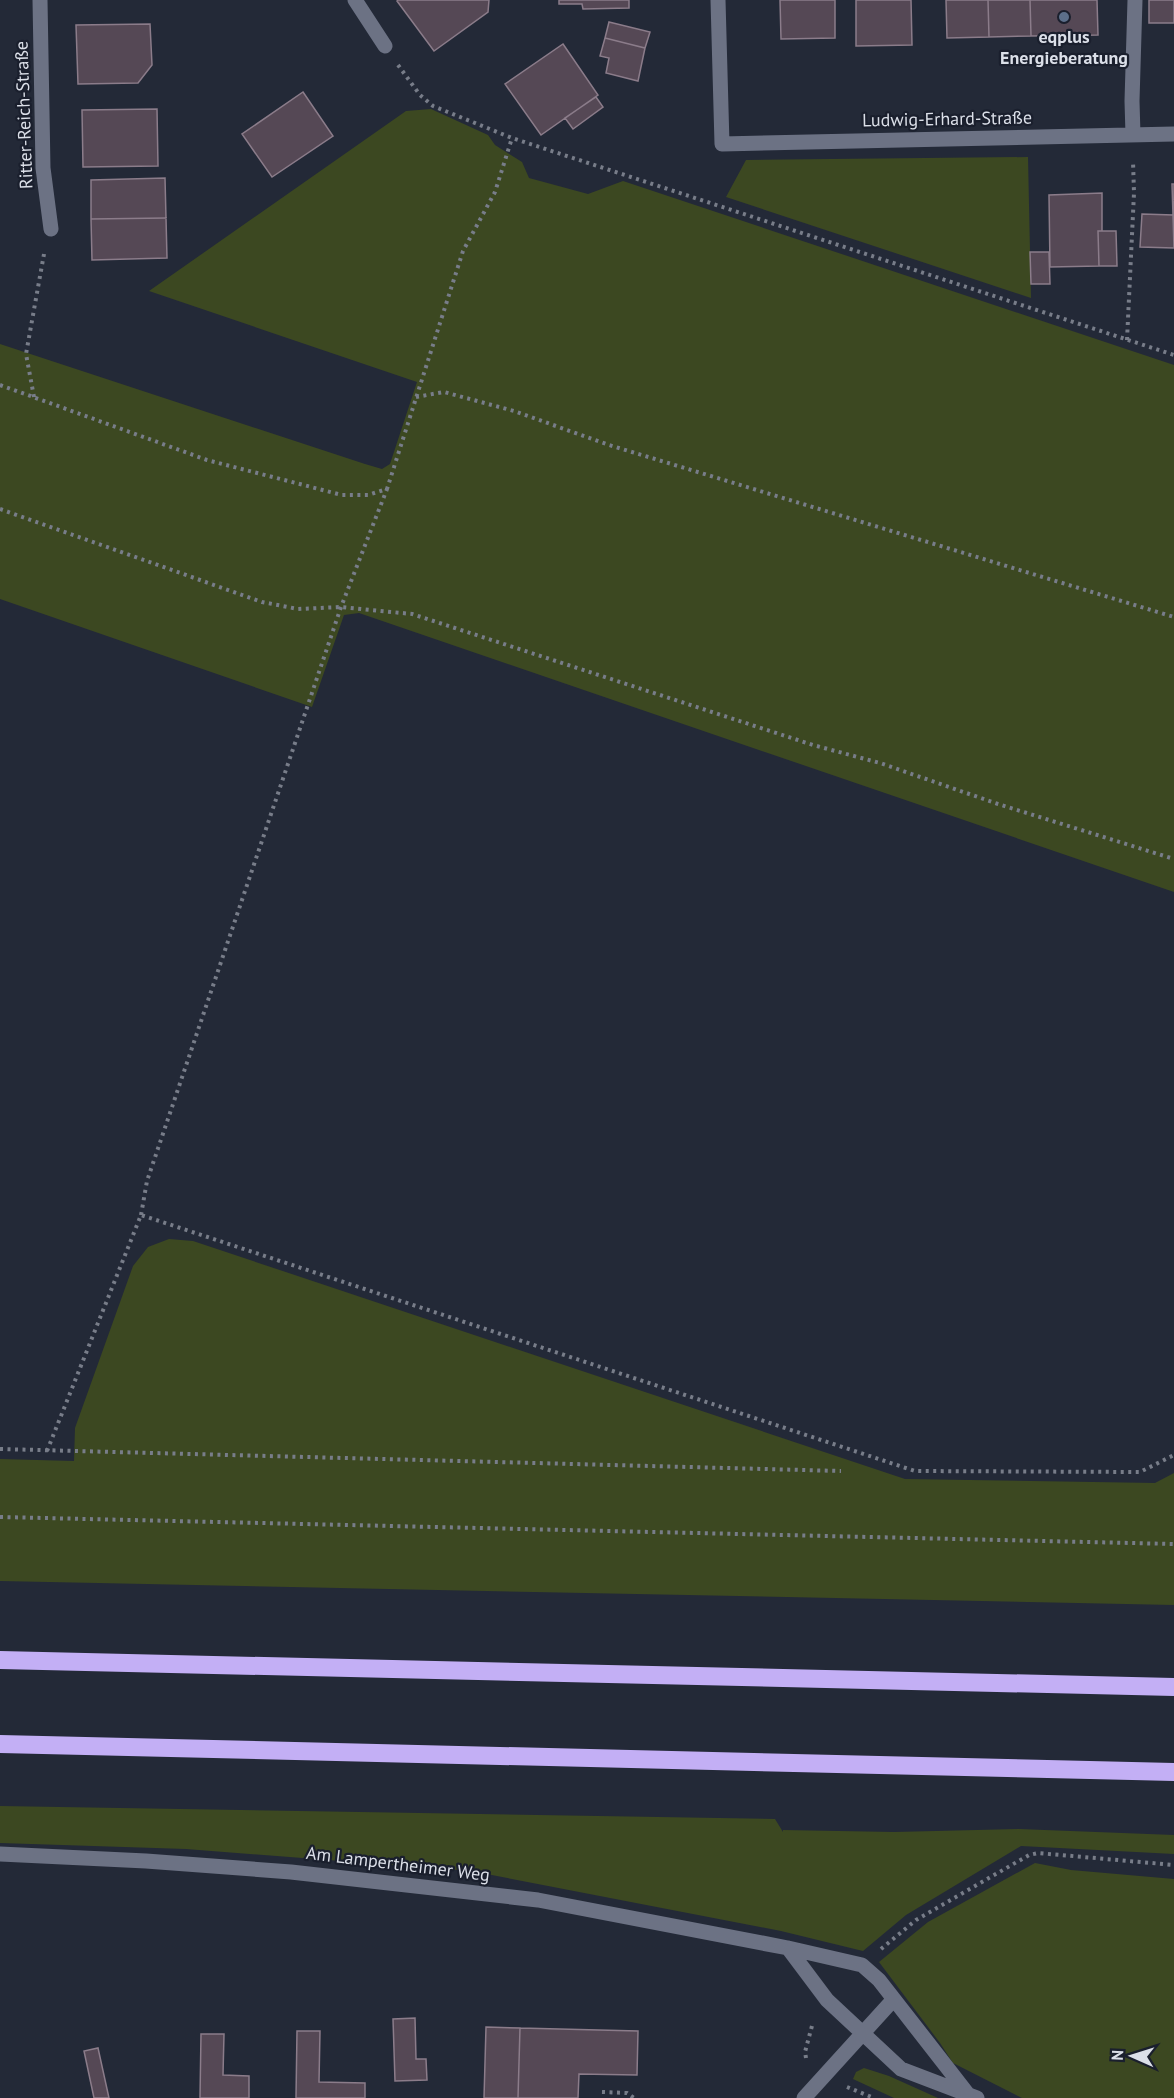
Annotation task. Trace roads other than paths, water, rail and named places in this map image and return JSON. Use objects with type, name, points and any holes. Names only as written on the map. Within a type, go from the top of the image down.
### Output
[{"type":"highway","points":[[0,1660],[1174,1687]]},
{"type":"highway","points":[[0,1744],[1174,1772]]},
{"type":"street","name":"Ritter-Reich-Straße","points":[[40,0],[43,168],[51,229]]},
{"type":"street","points":[[355,0],[385,46]]},
{"type":"street","name":"Ludwig-Erhard-Straße","points":[[718,0],[722,144],[1174,134]]},
{"type":"street","points":[[1133,135],[1135,0]]},
{"type":"street","name":"Am Lampertheimer Weg","points":[[0,1854],[146,1861],[291,1872],[538,1900],[788,1948],[862,1965],[879,1980],[893,2000]]},
{"type":"street","points":[[788,1948],[827,2000],[901,2069],[972,2095]]},
{"type":"street","points":[[804,2098],[893,2000],[972,2095]]},
{"type":"place","name":"eqplus Energieberatung","points":[[1064,17]]}]
